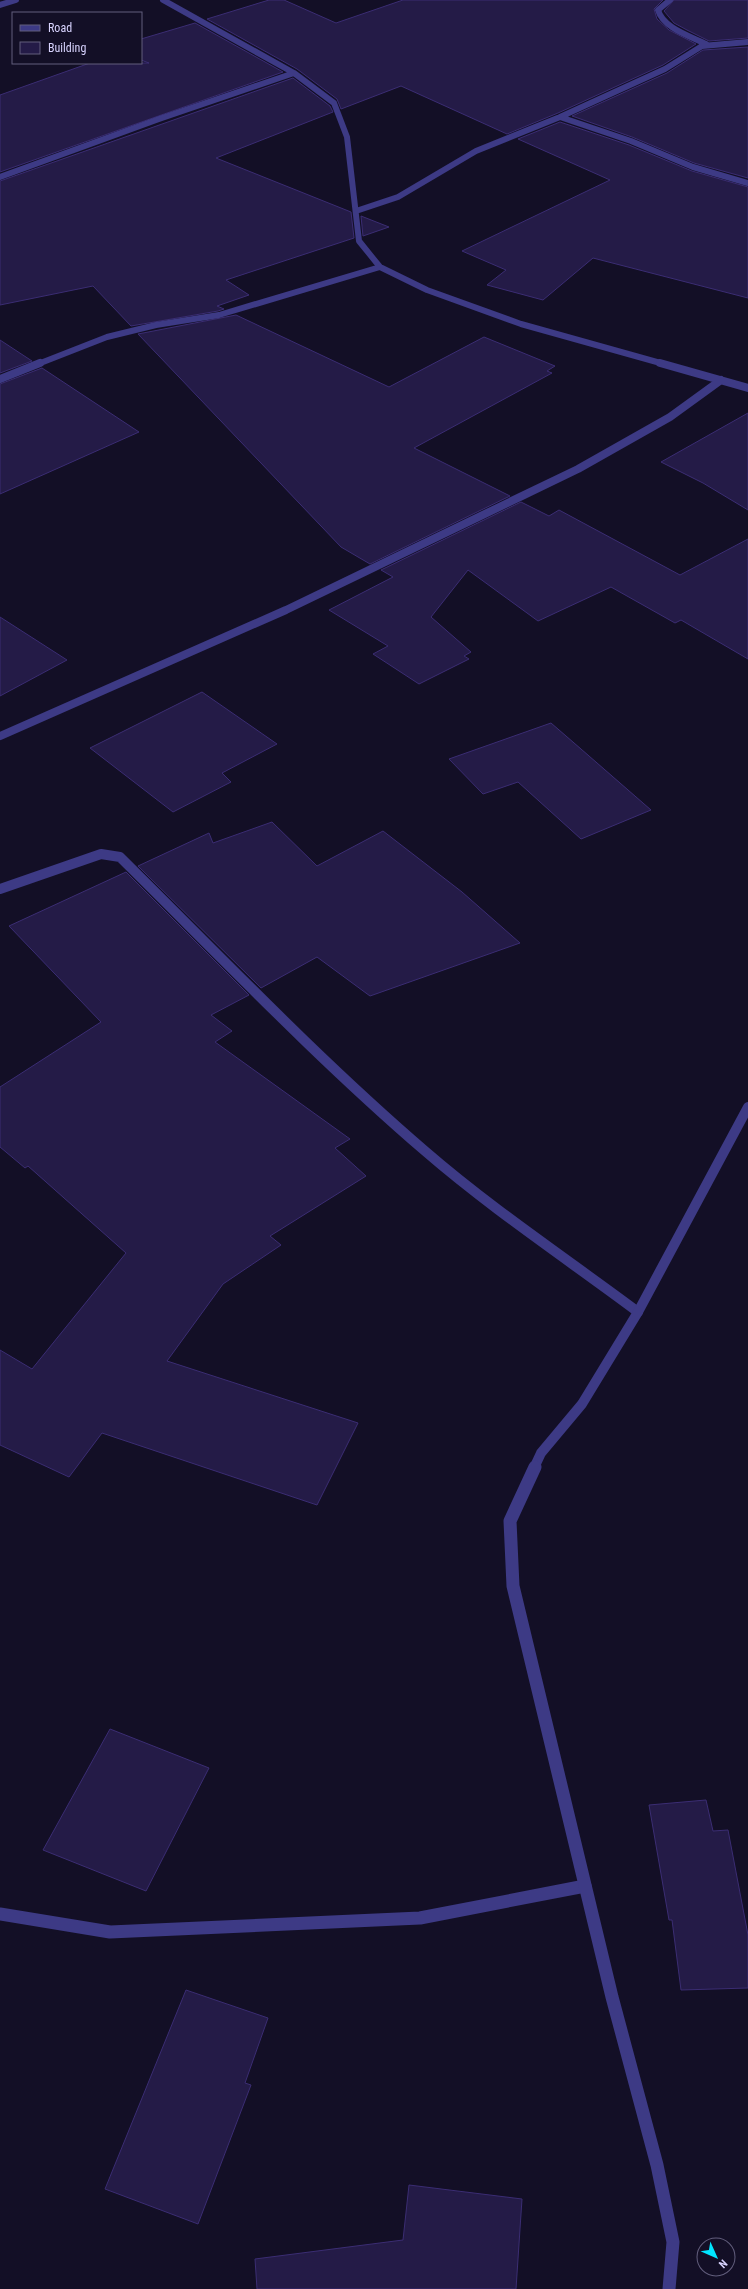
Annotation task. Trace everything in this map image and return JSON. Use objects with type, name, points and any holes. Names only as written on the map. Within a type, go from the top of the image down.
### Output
[{"type":"street","points":[[0,5],[16,0]]},
{"type":"street","points":[[163,0],[294,73],[334,103],[347,137],[359,242],[380,267],[427,290],[514,322],[748,388]]},
{"type":"street","points":[[670,0],[658,10],[660,18],[670,26],[706,44]]},
{"type":"street","points":[[356,211],[389,201],[476,151],[560,117],[665,69],[706,44],[748,42]]},
{"type":"street","points":[[0,177],[159,119],[294,73]]},
{"type":"street","points":[[560,117],[631,141],[693,167],[748,183]]},
{"type":"street","points":[[0,379],[107,337],[156,325],[219,315],[380,267]]},
{"type":"street","points":[[0,736],[286,610],[578,469],[670,417],[721,380]]},
{"type":"street","points":[[0,889],[101,854],[120,857],[350,1084],[426,1152],[497,1208],[638,1312]]},
{"type":"street","points":[[669,2289],[674,2242],[657,2165],[585,1886],[513,1586],[510,1521],[541,1454],[582,1404],[638,1312],[748,1108]]},
{"type":"street","points":[[0,1914],[110,1932],[412,1918],[585,1886]]},
{"type":"building","points":[[269,0],[284,0],[336,23],[403,0],[663,0],[654,9],[657,19],[669,30],[696,44],[663,65],[558,113],[507,134],[401,86],[341,109],[337,99],[297,69],[207,19]]},
{"type":"building","points":[[674,0],[748,0],[748,38],[709,41],[687,30],[674,23],[664,11]]},
{"type":"building","points":[[195,23],[283,72],[0,172],[0,95],[87,64],[149,63],[142,60],[142,39]]},
{"type":"building","points":[[748,47],[748,178],[694,163],[632,137],[572,116],[667,73],[703,50]]},
{"type":"building","points":[[293,78],[330,106],[333,112],[216,158],[351,212],[354,238],[226,280],[249,295],[217,306],[224,309],[218,311],[131,326],[93,286],[0,305],[0,181]]},
{"type":"building","points":[[560,122],[629,145],[692,171],[748,187],[748,298],[593,258],[543,300],[487,285],[506,270],[462,251],[610,180],[518,139]]},
{"type":"building","points":[[361,216],[389,227],[363,236]]},
{"type":"building","points":[[236,315],[389,387],[484,337],[555,366],[547,371],[552,373],[414,448],[510,496],[370,564],[341,547],[138,334]]},
{"type":"building","points":[[0,340],[32,361],[0,373]]},
{"type":"building","points":[[42,368],[139,432],[0,494],[0,384]]},
{"type":"building","points":[[748,413],[748,510],[703,483],[661,462]]},
{"type":"building","points":[[521,502],[549,516],[559,510],[680,575],[748,539],[748,659],[681,620],[675,623],[611,587],[538,621],[468,570],[431,617],[471,652],[464,656],[469,659],[419,684],[373,654],[388,646],[329,610],[393,577],[381,570]]},
{"type":"building","points":[[0,617],[67,660],[0,696]]},
{"type":"building","points":[[202,692],[277,744],[222,773],[231,782],[173,812],[90,748]]},
{"type":"building","points":[[551,723],[651,810],[581,839],[518,782],[483,794],[449,759]]},
{"type":"building","points":[[272,822],[317,866],[383,831],[462,892],[520,943],[370,996],[317,957],[261,988],[138,866],[209,833],[213,843]]},
{"type":"building","points":[[126,872],[249,995],[211,1015],[232,1031],[215,1042],[350,1139],[335,1148],[366,1176],[270,1236],[281,1245],[223,1284],[167,1361],[358,1423],[317,1505],[102,1433],[69,1477],[0,1445],[0,1350],[32,1369],[126,1253],[28,1166],[25,1168],[0,1147],[0,1087],[101,1022],[9,926]]},
{"type":"building","points":[[110,1729],[209,1768],[146,1891],[43,1850]]},
{"type":"building","points":[[706,1800],[713,1831],[728,1830],[748,1935],[748,1988],[681,1990],[672,1920],[669,1920],[649,1805]]},
{"type":"building","points":[[186,1990],[268,2018],[245,2083],[251,2085],[198,2224],[105,2189]]},
{"type":"building","points":[[409,2185],[522,2199],[516,2289],[257,2289],[255,2259],[403,2240]]}]
